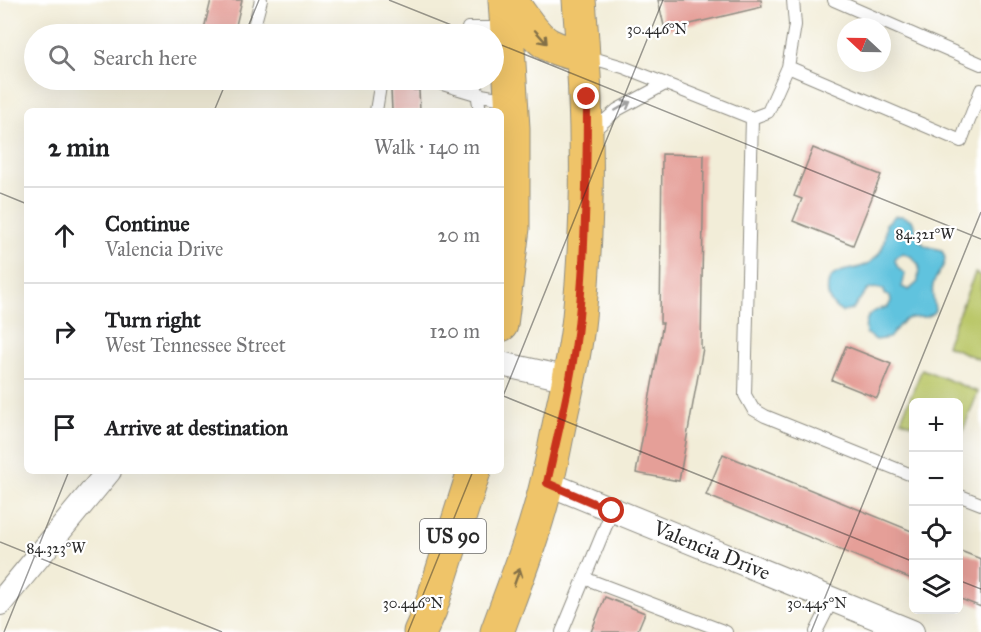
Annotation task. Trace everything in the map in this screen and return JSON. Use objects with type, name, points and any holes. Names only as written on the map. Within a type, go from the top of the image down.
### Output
[{"type":"main road","points":[[497,632],[521,568],[547,483],[579,318],[587,218],[587,97],[579,0]]},
{"type":"main road","points":[[504,301],[513,228],[507,144],[512,101],[508,9],[520,14],[547,44],[567,53],[582,55]]},
{"type":"main road","name":"US 90","points":[[420,632],[430,610],[473,474]]},
{"type":"street","points":[[504,365],[569,379]]},
{"type":"street","points":[[0,603],[107,474]]},
{"type":"street","name":"Valencia Drive","points":[[547,483],[912,632]]},
{"type":"lane","points":[[255,24],[261,0]]},
{"type":"lane","points":[[582,55],[623,67],[752,118],[768,112],[788,67],[795,25],[793,0]]},
{"type":"lane","points":[[834,0],[981,64]]},
{"type":"lane","points":[[476,24],[508,9]]},
{"type":"lane","points":[[788,67],[961,141],[981,90]]},
{"type":"lane","points":[[587,137],[616,110],[665,84]]},
{"type":"lane","points":[[376,108],[379,90]]},
{"type":"lane","points":[[463,90],[512,101]]},
{"type":"lane","points":[[476,90],[479,108]]},
{"type":"lane","points":[[752,118],[745,396],[753,409],[765,416],[909,474]]},
{"type":"lane","points":[[963,497],[981,504]]},
{"type":"lane","points":[[562,632],[612,511]]},
{"type":"lane","points":[[584,578],[723,632]]},
{"type":"lane","points":[[816,632],[832,600]]},
{"type":"green space","points":[[975,273],[981,276],[981,360],[946,345]]},
{"type":"green space","points":[[922,369],[978,392],[963,431],[963,398],[910,398]]},
{"type":"green space","points":[[909,401],[909,423],[901,420]]},
{"type":"water","points":[[895,216],[912,220],[920,241],[926,246],[941,250],[945,259],[933,285],[935,310],[932,314],[905,320],[889,338],[876,340],[866,333],[866,322],[870,314],[888,307],[891,301],[890,296],[885,295],[884,290],[873,288],[865,292],[853,309],[842,312],[831,303],[828,285],[830,279],[839,272],[858,268],[875,258],[883,247],[886,224]],"holes":[[[903,253],[912,257],[919,265],[918,282],[909,290],[902,287],[905,274],[898,268],[895,261],[896,257]]]},
{"type":"building","points":[[211,0],[242,0],[236,24],[205,24]]},
{"type":"building","points":[[658,0],[761,0],[762,7],[665,30]]},
{"type":"building","points":[[391,90],[419,90],[420,108],[392,108]]},
{"type":"building","points":[[813,148],[881,175],[853,245],[793,221],[802,199],[794,196]]},
{"type":"building","points":[[662,154],[704,155],[701,348],[703,348],[679,481],[636,473],[663,323],[660,323]]},
{"type":"building","points":[[846,346],[891,364],[877,398],[832,380]]},
{"type":"building","points":[[723,454],[909,530],[909,578],[706,495]]},
{"type":"building","points":[[963,552],[981,559],[981,607],[963,600]]},
{"type":"building","points":[[605,597],[645,613],[637,632],[591,632]]},
{"type":"route","points":[[587,97],[587,218],[579,318],[547,483],[612,511]]}]
